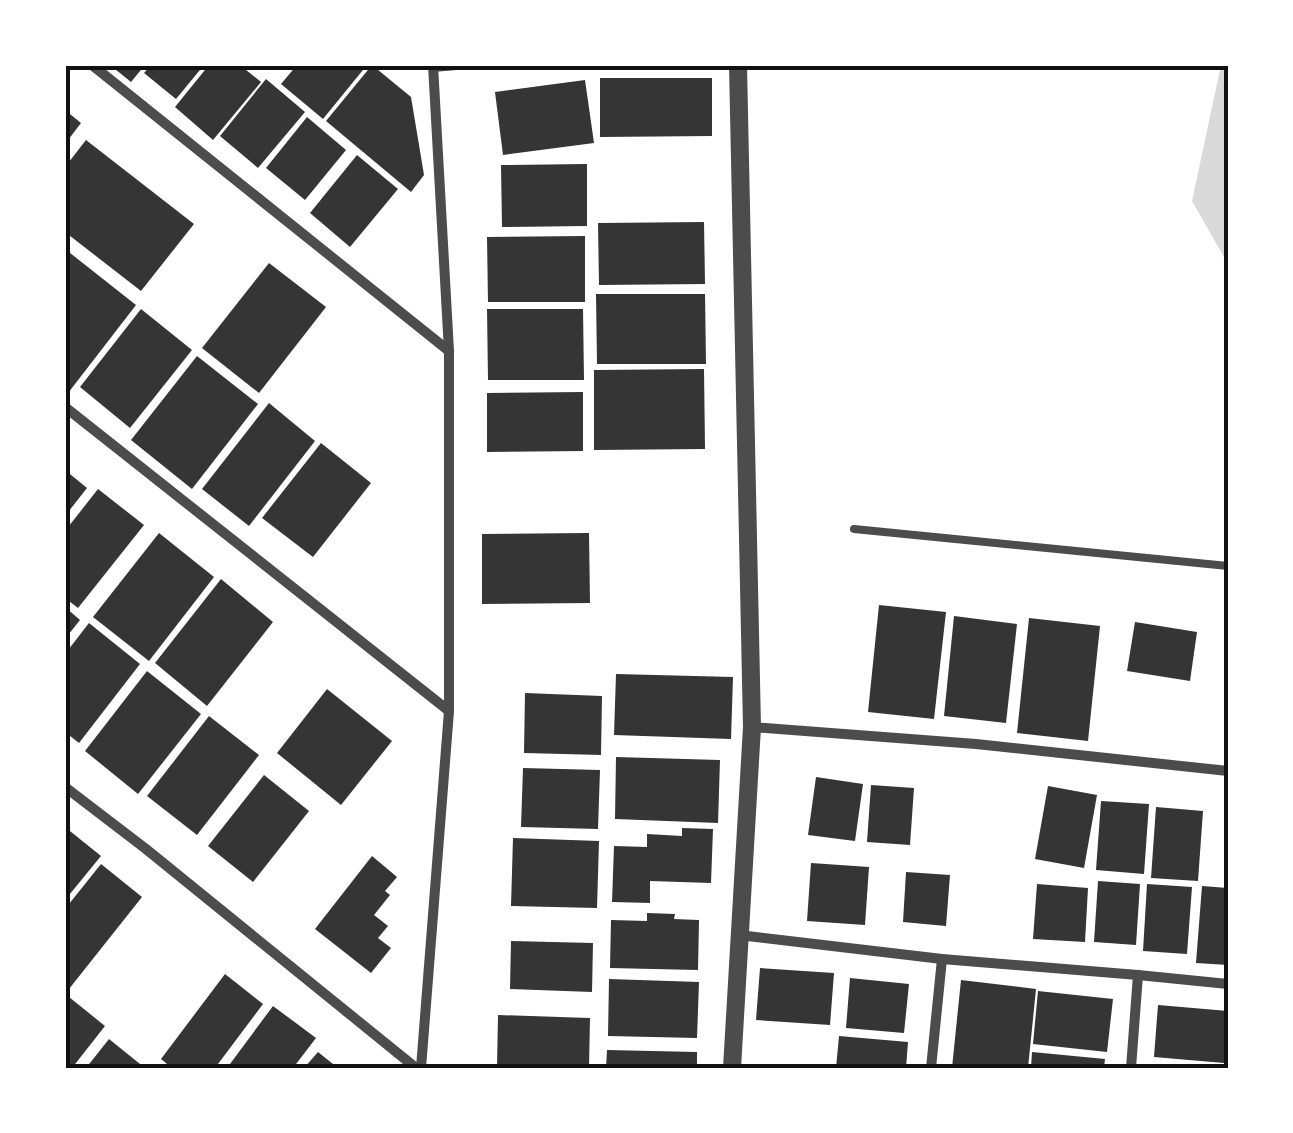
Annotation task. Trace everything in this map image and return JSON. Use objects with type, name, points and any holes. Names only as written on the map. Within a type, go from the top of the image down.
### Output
[{"type":"street","points":[[92,65],[449,352]]},
{"type":"street","points":[[418,1068],[449,711],[449,352],[432,66],[456,65]]},
{"type":"street","points":[[732,1068],[752,728],[738,65]]},
{"type":"street","points":[[65,407],[449,711]]},
{"type":"street","points":[[752,728],[976,744],[1228,771]]},
{"type":"street","points":[[65,787],[418,1068]]},
{"type":"street","points":[[739,936],[942,959],[1228,984]]},
{"type":"street","points":[[931,1068],[942,959]]},
{"type":"street","points":[[1131,1068],[1138,974]]},
{"type":"lane","points":[[854,529],[1228,566]]},
{"type":"shaded area","points":[[1221,65],[1228,65],[1228,264],[1192,201]]},
{"type":"building","points":[[110,65],[145,65],[131,82]]},
{"type":"building","points":[[151,65],[204,65],[176,99],[144,73]]},
{"type":"building","points":[[209,65],[240,65],[261,82],[213,140],[175,107]]},
{"type":"building","points":[[297,65],[367,65],[323,119],[281,84]]},
{"type":"building","points":[[372,65],[411,97],[424,175],[411,192],[326,121]]},
{"type":"building","points":[[600,78],[712,78],[712,136],[600,137]]},
{"type":"building","points":[[266,79],[305,112],[258,168],[220,136]]},
{"type":"building","points":[[585,80],[594,143],[503,155],[495,92]]},
{"type":"building","points":[[65,110],[81,123],[65,144]]},
{"type":"building","points":[[307,117],[346,150],[305,200],[266,168]]},
{"type":"building","points":[[86,140],[194,224],[141,291],[65,232],[65,167]]},
{"type":"building","points":[[357,155],[398,189],[350,247],[310,213]]},
{"type":"building","points":[[587,164],[587,226],[502,227],[501,165]]},
{"type":"building","points":[[704,222],[705,284],[599,285],[598,223]]},
{"type":"building","points":[[585,236],[585,302],[488,302],[487,237]]},
{"type":"building","points":[[65,249],[136,305],[65,397]]},
{"type":"building","points":[[269,263],[326,307],[259,393],[202,348]]},
{"type":"building","points":[[596,294],[705,294],[706,364],[597,364]]},
{"type":"building","points":[[141,309],[192,350],[130,428],[80,387]]},
{"type":"building","points":[[487,309],[583,309],[584,380],[488,380]]},
{"type":"building","points":[[197,356],[258,404],[192,489],[131,440]]},
{"type":"building","points":[[704,369],[705,449],[594,450],[594,370]]},
{"type":"building","points":[[583,392],[583,451],[487,452],[487,393]]},
{"type":"building","points":[[269,403],[315,441],[249,526],[202,489]]},
{"type":"building","points":[[321,443],[371,483],[313,557],[262,518]]},
{"type":"building","points":[[65,470],[87,488],[65,516]]},
{"type":"building","points":[[98,489],[144,525],[78,608],[65,598],[65,531]]},
{"type":"building","points":[[159,533],[214,577],[149,661],[93,617]]},
{"type":"building","points":[[589,533],[590,603],[482,604],[482,534]]},
{"type":"building","points":[[221,579],[273,622],[207,706],[155,663]]},
{"type":"building","points":[[879,605],[946,612],[934,719],[868,712]]},
{"type":"building","points":[[65,607],[80,620],[65,639]]},
{"type":"building","points":[[954,616],[1017,624],[1006,723],[944,716]]},
{"type":"building","points":[[1029,618],[1100,626],[1088,741],[1017,733]]},
{"type":"building","points":[[1135,622],[1197,632],[1190,681],[1127,671]]},
{"type":"building","points":[[89,623],[140,664],[79,743],[65,732],[65,654]]},
{"type":"building","points":[[147,671],[201,714],[138,794],[85,751]]},
{"type":"building","points":[[616,674],[733,677],[731,739],[614,735]]},
{"type":"building","points":[[327,689],[392,741],[341,805],[277,753]]},
{"type":"building","points":[[525,693],[602,696],[601,755],[524,753]]},
{"type":"building","points":[[209,716],[259,755],[197,835],[147,796]]},
{"type":"building","points":[[616,757],[720,760],[718,823],[615,819]]},
{"type":"building","points":[[523,768],[600,770],[598,829],[521,827]]},
{"type":"building","points":[[264,775],[309,811],[253,882],[208,846]]},
{"type":"building","points":[[816,777],[863,784],[855,841],[808,835]]},
{"type":"building","points":[[871,785],[914,788],[910,845],[867,842]]},
{"type":"building","points":[[1048,786],[1097,795],[1084,868],[1035,859]]},
{"type":"building","points":[[1101,801],[1149,804],[1144,874],[1096,870]]},
{"type":"building","points":[[1156,807],[1203,811],[1198,881],[1151,878]]},
{"type":"building","points":[[65,827],[101,856],[65,900]]},
{"type":"building","points":[[682,828],[713,829],[711,883],[650,881],[650,903],[612,902],[614,846],[647,847],[647,834],[682,836]]},
{"type":"building","points":[[513,838],[599,841],[597,908],[511,906]]},
{"type":"building","points":[[372,856],[397,877],[385,891],[390,895],[374,915],[388,926],[378,938],[391,948],[371,973],[315,929]]},
{"type":"building","points":[[811,863],[869,867],[865,925],[807,921]]},
{"type":"building","points":[[101,864],[142,897],[65,994],[65,909]]},
{"type":"building","points":[[906,872],[950,875],[946,926],[903,922]]},
{"type":"building","points":[[1098,881],[1140,884],[1136,945],[1094,942]]},
{"type":"building","points":[[1037,884],[1088,888],[1085,942],[1033,939]]},
{"type":"building","points":[[1147,884],[1192,887],[1187,954],[1143,951]]},
{"type":"building","points":[[1202,886],[1228,888],[1228,965],[1196,963]]},
{"type":"building","points":[[647,913],[699,920],[698,970],[610,968],[611,920],[647,921]]},
{"type":"building","points":[[511,941],[593,943],[592,992],[510,989]]},
{"type":"building","points":[[760,968],[834,973],[830,1025],[756,1020]]},
{"type":"building","points":[[225,974],[263,1004],[215,1068],[172,1068],[161,1059]]},
{"type":"building","points":[[850,978],[909,984],[904,1033],[846,1028]]},
{"type":"building","points":[[609,979],[699,982],[697,1038],[608,1036]]},
{"type":"building","points":[[961,980],[1036,989],[1028,1068],[952,1068]]},
{"type":"building","points":[[1038,991],[1113,999],[1107,1052],[1033,1044]]},
{"type":"building","points":[[69,997],[105,1026],[72,1068],[65,1068],[65,1003]]},
{"type":"building","points":[[1158,1005],[1228,1011],[1224,1063],[1154,1057]]},
{"type":"building","points":[[273,1006],[316,1038],[293,1068],[227,1068]]},
{"type":"building","points":[[498,1015],[590,1018],[589,1068],[497,1068]]},
{"type":"building","points":[[839,1036],[908,1042],[906,1068],[836,1068]]},
{"type":"building","points":[[109,1039],[145,1068],[86,1068]]},
{"type":"building","points":[[607,1050],[697,1052],[697,1068],[606,1068]]},
{"type":"building","points":[[318,1052],[338,1068],[304,1068]]},
{"type":"building","points":[[1032,1052],[1105,1059],[1104,1068],[1031,1068]]}]
